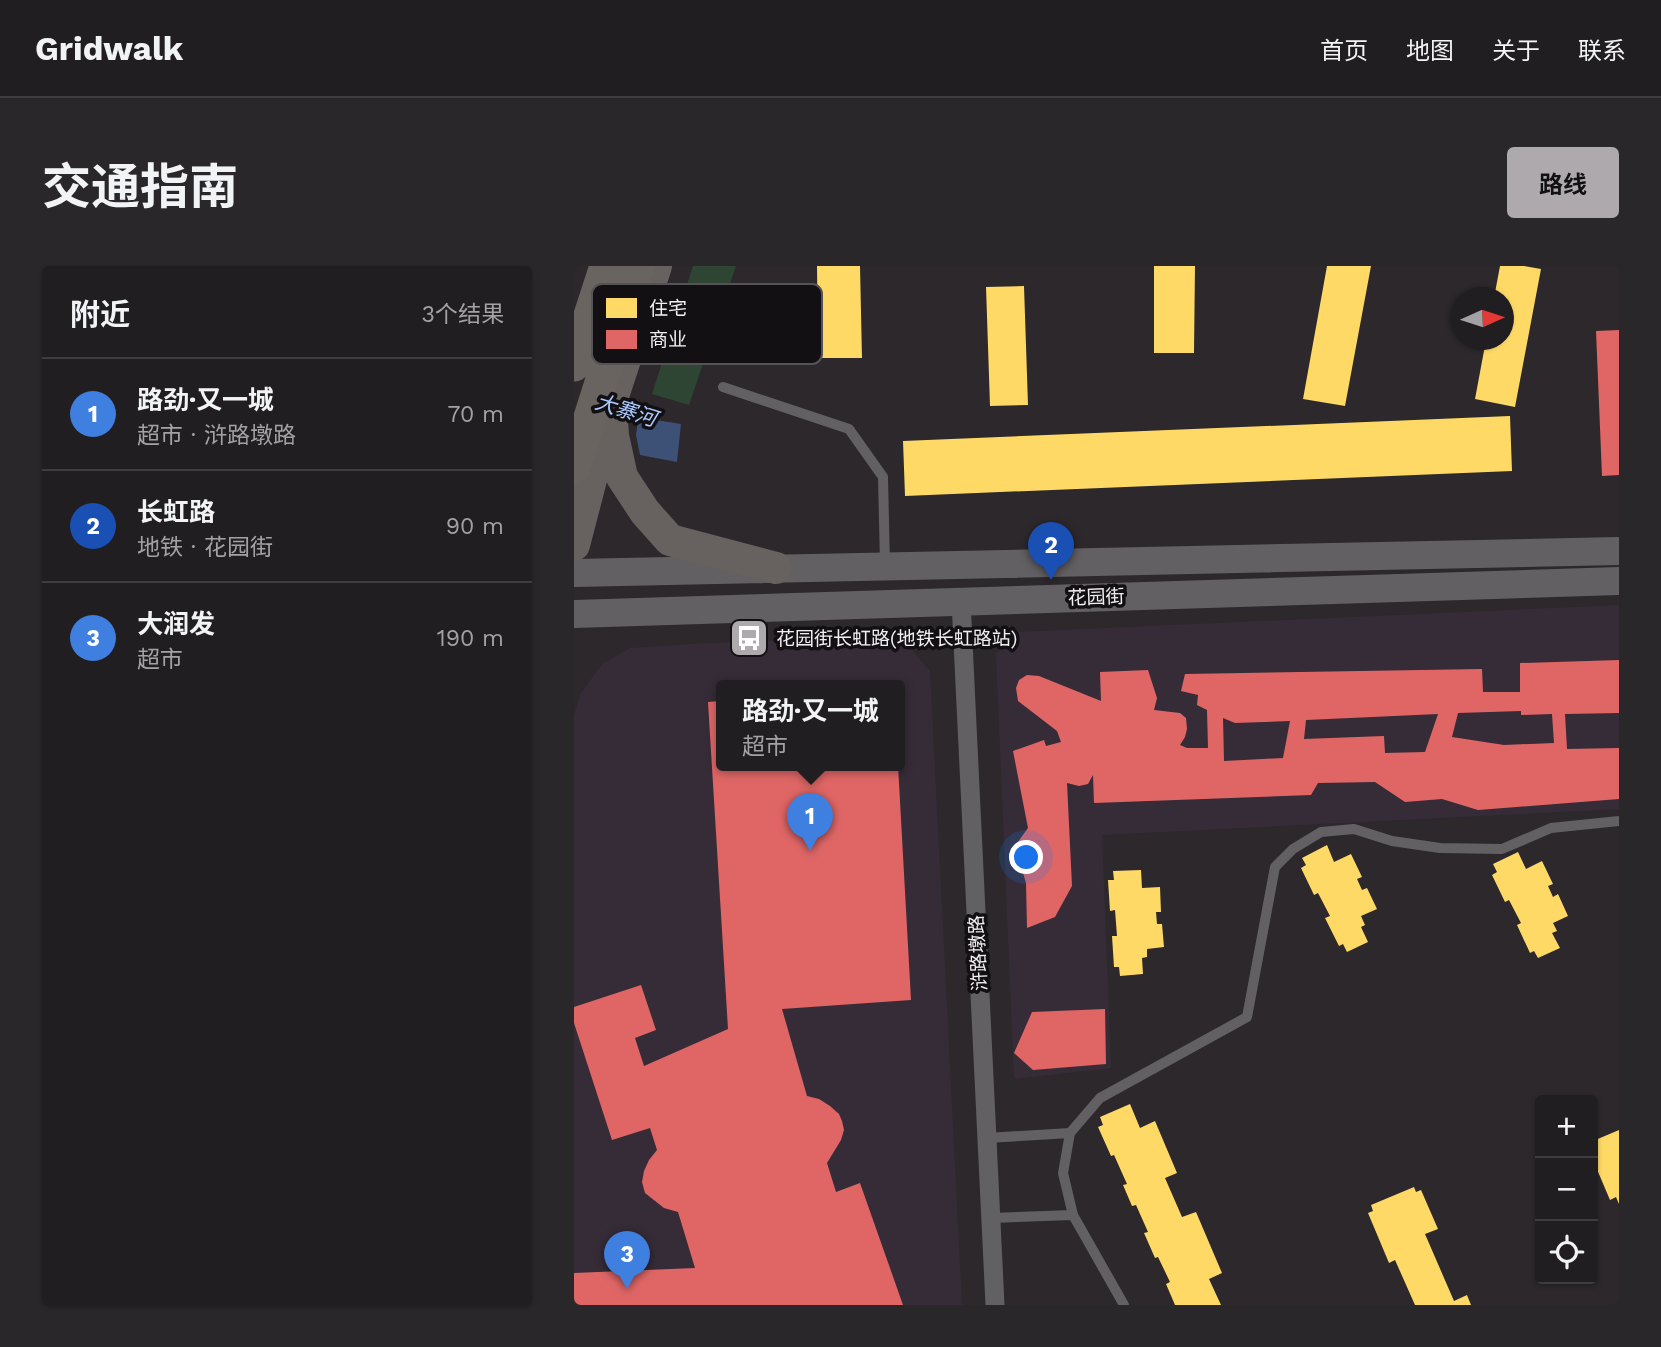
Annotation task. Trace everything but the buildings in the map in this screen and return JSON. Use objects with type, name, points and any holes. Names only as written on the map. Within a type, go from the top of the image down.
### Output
[{"type":"highway","points":[[600,284],[606,266]]},
{"type":"highway","points":[[632,284],[638,266]]},
{"type":"highway","points":[[574,365],[592,309]]},
{"type":"highway","points":[[574,468],[607,364]]},
{"type":"main road","points":[[650,284],[656,266]]},
{"type":"main road","points":[[574,545],[608,434],[612,400],[624,364]]},
{"type":"main road","points":[[608,434],[622,477],[645,512],[670,540],[776,568]]},
{"type":"main road","name":"花园街","points":[[574,573],[1619,551]]},
{"type":"main road","name":"花园街","points":[[574,614],[1619,581]]},
{"type":"street","name":"浒路墩路","points":[[961,601],[995,1305]]},
{"type":"lane","points":[[723,387],[849,429],[883,477],[885,566]]},
{"type":"lane","points":[[1124,1305],[1073,1215],[1063,1173],[1070,1133],[1100,1098],[1247,1017],[1275,867],[1293,849],[1321,832],[1354,829],[1392,841],[1440,849],[1502,849],[1551,828],[1619,821]]},
{"type":"lane","points":[[987,1138],[1070,1133]]},
{"type":"lane","points":[[990,1218],[1073,1215]]},
{"type":"shaded area","points":[[1619,605],[1619,809],[1102,835],[1111,1068],[1014,1079],[996,654],[1018,632]]},
{"type":"shaded area","points":[[901,637],[930,671],[962,1305],[574,1305],[574,715],[581,693],[602,664],[630,648]]},
{"type":"green space","points":[[693,266],[736,266],[730,284],[687,284]]},
{"type":"green space","points":[[662,364],[703,364],[689,405],[652,394]]},
{"type":"water","points":[[639,414],[681,424],[677,462],[640,455],[636,435]]},
{"type":"place","name":"长虹路","points":[[1051,580]]},
{"type":"place","name":"花园街长虹路(地铁长虹路站)","points":[[749,638]]},
{"type":"place","name":"路劲·又一城","points":[[810,851]]},
{"type":"place","name":"大润发","points":[[627,1289]]},
{"type":"water label","name":"大寨河","points":[[626,410]]}]
